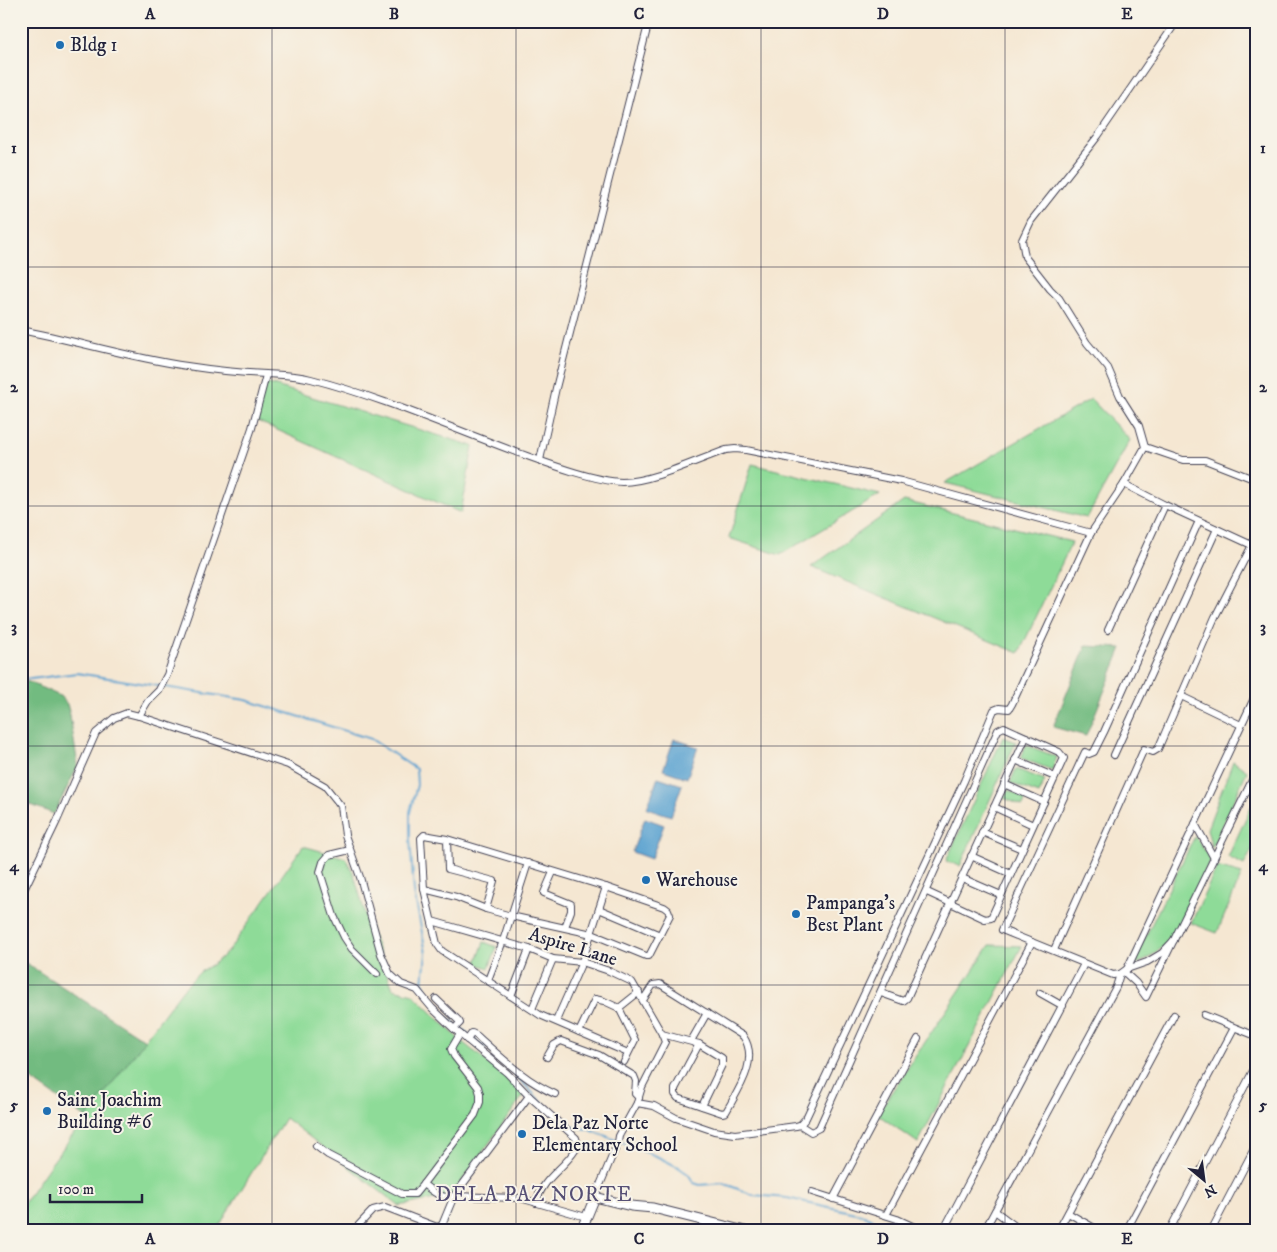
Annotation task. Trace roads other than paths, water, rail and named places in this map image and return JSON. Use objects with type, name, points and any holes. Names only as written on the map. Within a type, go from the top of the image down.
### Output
[{"type":"street","points":[[540,460],[556,388],[648,21]]},
{"type":"street","points":[[800,1125],[806,1118],[881,958],[964,780],[994,710],[999,708],[1009,709],[1012,704],[1091,534],[1124,484],[1145,447],[1139,426],[1120,396],[1108,368],[1087,343],[1059,298],[1025,257],[1022,240],[1031,221],[1098,136],[1177,21]]},
{"type":"street","points":[[21,330],[136,357],[187,366],[309,378],[380,399],[479,439],[602,479],[621,482],[637,480],[726,450],[746,450],[901,482],[1091,534]]},
{"type":"street","points":[[139,716],[148,700],[159,690],[166,675],[252,428],[266,374]]},
{"type":"street","points":[[1145,447],[1184,460],[1205,460],[1256,480]]},
{"type":"street","points":[[1054,950],[1144,749],[1153,752],[1158,749],[1216,617],[1254,546],[1124,484]]},
{"type":"street","points":[[1108,630],[1165,505]]},
{"type":"street","points":[[1174,940],[1162,953],[1148,962],[1113,975],[1002,930],[1085,752],[1090,754],[1094,752],[1101,738],[1199,520]]},
{"type":"street","points":[[1114,754],[1217,529]]},
{"type":"street","points":[[984,1231],[1116,987],[1256,694]]},
{"type":"street","points":[[1181,696],[1241,725]]},
{"type":"street","points":[[21,896],[98,729],[114,718],[127,713],[288,765],[325,786],[341,806],[345,836],[386,967],[396,981],[417,990],[442,1011],[460,1034],[469,1037],[508,1072],[529,1096],[576,1138],[578,1145],[574,1152],[546,1182],[539,1192],[536,1203]]},
{"type":"street","points":[[547,1057],[554,1045],[561,1042],[599,1055],[634,1076],[636,1081],[635,1094],[638,1100],[676,1118],[714,1131],[736,1134],[800,1125],[811,1132],[819,1128],[927,892],[998,730],[1004,727],[1059,752],[1064,758],[991,918],[985,919],[927,892]]},
{"type":"street","points":[[881,993],[898,1001],[903,1001],[907,998],[1026,737]]},
{"type":"street","points":[[1015,760],[1055,777]]},
{"type":"street","points":[[1124,971],[1146,996],[1256,772]]},
{"type":"street","points":[[1004,784],[1044,802]]},
{"type":"street","points":[[994,807],[1033,825]]},
{"type":"street","points":[[1195,824],[1214,858]]},
{"type":"street","points":[[982,832],[1022,849]]},
{"type":"street","points":[[424,889],[456,897],[511,916],[592,934],[646,956],[650,956],[670,915],[668,910],[606,887],[528,863],[447,839],[429,835],[422,836],[424,889],[437,944],[442,951],[540,1015],[628,1053]]},
{"type":"street","points":[[447,839],[448,869],[494,881],[486,908]]},
{"type":"street","points":[[350,850],[337,852],[326,858],[320,872],[334,916],[344,937],[377,974]]},
{"type":"street","points":[[971,856],[1011,874]]},
{"type":"street","points":[[488,980],[504,941],[528,863]]},
{"type":"street","points":[[553,872],[544,894],[571,904],[565,928]]},
{"type":"street","points":[[962,878],[1001,895]]},
{"type":"street","points":[[556,1021],[582,962],[606,887]]},
{"type":"street","points":[[599,909],[660,934]]},
{"type":"street","name":"Aspire Lane","points":[[432,921],[504,941],[553,959],[582,962],[632,982],[662,1034]]},
{"type":"street","points":[[886,1215],[1032,942]]},
{"type":"street","points":[[511,996],[528,949]]},
{"type":"street","points":[[532,1009],[553,959]]},
{"type":"street","points":[[943,1231],[1084,964]]},
{"type":"street","points":[[644,1000],[653,985],[660,984],[743,1036],[749,1044],[749,1067],[726,1112],[722,1114],[678,1098],[675,1094],[675,1089],[699,1044]]},
{"type":"street","points":[[619,1008],[639,992]]},
{"type":"street","points":[[1040,993],[1063,1006]]},
{"type":"street","points":[[436,999],[442,1011]]},
{"type":"street","points":[[579,1032],[595,999],[619,1008],[635,1040],[624,1062]]},
{"type":"street","points":[[691,1041],[706,1013]]},
{"type":"street","points":[[1058,1231],[1174,1015]]},
{"type":"street","points":[[1204,1015],[1256,1036]]},
{"type":"street","points":[[1126,1231],[1234,1028]]},
{"type":"street","points":[[316,1146],[328,1155],[402,1194],[415,1194],[475,1116],[480,1102],[478,1087],[458,1063],[451,1049],[460,1034]]},
{"type":"street","points":[[662,1034],[699,1044],[722,1058],[722,1065],[702,1106]]},
{"type":"street","points":[[581,1231],[618,1139],[638,1100],[642,1086],[664,1046],[665,1042],[662,1034]]},
{"type":"street","points":[[469,1037],[476,1035],[505,1061],[540,1088],[556,1094]]},
{"type":"street","points":[[833,1199],[918,1039]]},
{"type":"street","points":[[1169,1231],[1256,1065]]},
{"type":"street","points":[[353,1231],[373,1210],[385,1207],[437,1227],[442,1225],[454,1196],[529,1096]]},
{"type":"street","points":[[1211,1231],[1238,1175],[1256,1145]]},
{"type":"street","points":[[423,1184],[448,1198],[454,1196],[520,1198],[586,1217]]},
{"type":"street","points":[[812,1192],[886,1215],[923,1231]]},
{"type":"street","points":[[595,1197],[631,1206],[661,1210],[745,1231]]},
{"type":"street","points":[[995,1211],[1019,1229]]},
{"type":"street","points":[[1068,1213],[1098,1230]]},
{"type":"water","points":[[674,739],[698,747],[687,778],[663,770]]},
{"type":"water","points":[[658,777],[682,785],[671,816],[647,808]]},
{"type":"water","points":[[645,818],[664,825],[651,859],[632,852]]},
{"type":"waterway","points":[[21,678],[31,679],[77,673],[246,700],[371,739],[416,769],[417,785],[410,812],[410,839],[414,892],[426,953],[423,983],[428,994],[445,1016],[456,1024]]},
{"type":"waterway","points":[[460,1027],[468,1034]]},
{"type":"waterway","points":[[472,1037],[486,1048]]},
{"type":"waterway","points":[[510,1069],[546,1107]]},
{"type":"waterway","points":[[560,1120],[572,1127],[588,1129],[658,1157],[678,1167],[688,1174],[694,1183],[700,1185],[723,1183],[753,1195],[787,1198],[861,1214],[898,1231]]},
{"type":"place","name":"Bldg 1","points":[[60,45]]},
{"type":"place","name":"Warehouse","points":[[646,880]]},
{"type":"place","name":"Pampanga's Best Plant","points":[[796,914]]},
{"type":"place","name":"Saint Joachim Building #6","points":[[47,1111]]},
{"type":"place","name":"Dela Paz Norte Elementary School","points":[[522,1134]]},
{"type":"district","name":"DELA PAZ NORTE","points":[[534,1195]]}]
